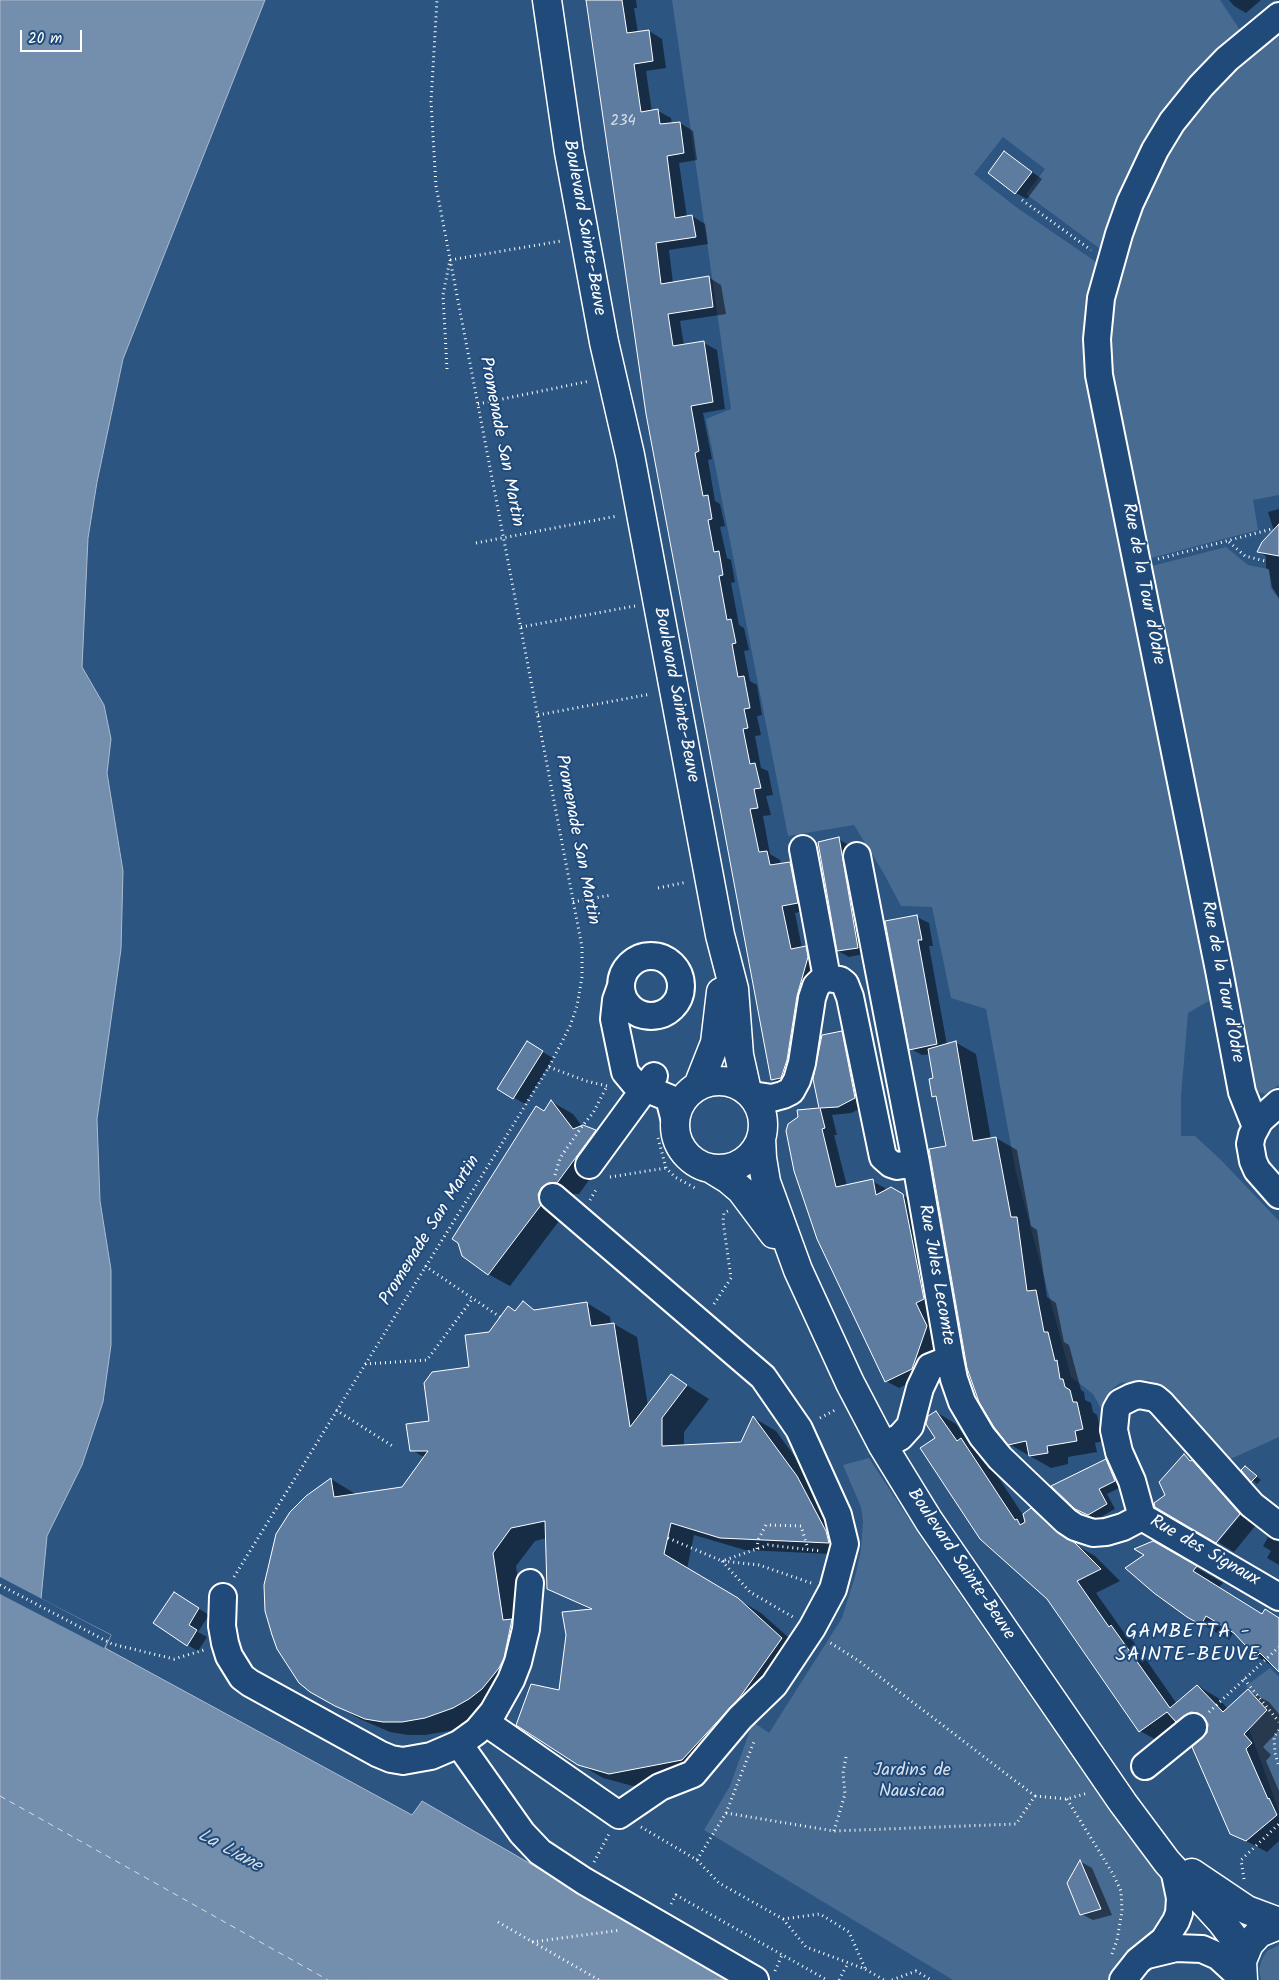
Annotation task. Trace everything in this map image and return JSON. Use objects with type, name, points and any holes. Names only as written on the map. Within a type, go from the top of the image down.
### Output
[{"type":"main road","name":"Boulevard Sainte-Beuve","points":[[547,0],[565,124],[604,342],[630,455],[720,935],[734,988],[738,1055],[750,1093]]},
{"type":"main road","name":"Boulevard Sainte-Beuve","points":[[566,0],[595,209],[617,340],[630,455]]},
{"type":"main road","name":"Boulevard Sainte-Beuve","points":[[695,1088],[713,1051],[718,1024],[721,988],[720,935]]},
{"type":"main road","points":[[723,1081],[736,1084],[750,1093],[760,1106],[762,1115],[761,1138],[752,1154],[742,1163],[724,1168],[710,1168],[693,1160],[684,1151],[677,1139],[675,1121],[680,1105],[695,1088],[710,1082],[723,1081]]},
{"type":"main road","name":"Boulevard Sainte-Beuve","points":[[761,1138],[766,1182],[798,1270],[850,1383],[883,1446],[906,1485],[958,1563],[1123,1803],[1174,1869],[1221,1921],[1237,1942],[1243,1972]]},
{"type":"main road","name":"Boulevard Sainte-Beuve","points":[[710,1168],[741,1190],[759,1211],[798,1270]]},
{"type":"main road","name":"Boulevard Sainte-Beuve","points":[[1153,1843],[1178,1864],[1240,1905],[1255,1914],[1279,1924]]},
{"type":"main road","points":[[1243,1972],[1249,1944],[1267,1928],[1279,1924]]},
{"type":"street","name":"Rue de la Tour d'Odre","points":[[1256,1128],[1242,1092],[1223,988],[1098,363],[1098,313],[1110,264],[1130,203],[1142,174],[1163,135],[1201,86],[1248,41],[1279,16]]},
{"type":"street","points":[[803,849],[827,978]]},
{"type":"street","name":"Rue Jules Lecomte","points":[[856,856],[916,1163],[950,1359],[930,1367],[920,1388],[910,1426],[900,1437],[883,1446]]},
{"type":"street","points":[[621,986],[623,997],[637,1012],[647,1015],[662,1014],[671,1008],[681,990],[680,979],[673,965],[664,959],[653,956],[637,959],[625,971],[615,1006],[614,1019],[624,1066],[631,1081],[695,1088]]},
{"type":"street","points":[[750,1093],[768,1098],[777,1097],[787,1093],[793,1087],[802,1062],[814,992],[818,983],[827,978],[840,980],[848,990],[884,1157],[891,1164],[897,1166],[916,1163]]},
{"type":"street","points":[[647,1015],[635,1026],[632,1039],[634,1051],[650,1082],[669,1098],[675,1121]]},
{"type":"street","points":[[596,1177],[650,1082]]},
{"type":"street","points":[[1279,1103],[1265,1114],[1256,1128],[1250,1144],[1253,1162],[1262,1178],[1279,1195]]},
{"type":"street","points":[[485,1722],[619,1815],[660,1787],[693,1774],[740,1718],[774,1685],[812,1628],[833,1589],[844,1544],[838,1515],[799,1429],[763,1377],[553,1197]]},
{"type":"street","name":"Rue des Signaux","points":[[950,1359],[954,1379],[962,1402],[982,1436],[1010,1469],[1066,1521],[1083,1531],[1106,1532],[1124,1527],[1142,1517],[1279,1597]]},
{"type":"street","points":[[1142,1517],[1132,1481],[1119,1452],[1114,1430],[1116,1410],[1120,1403],[1132,1396],[1155,1398],[1161,1403],[1252,1504],[1279,1526]]},
{"type":"street","points":[[223,1597],[222,1626],[225,1643],[235,1667],[242,1677],[250,1684],[379,1754],[403,1761],[416,1760],[459,1744],[477,1731],[485,1722],[502,1697],[518,1662],[526,1630],[530,1583]]},
{"type":"street","points":[[1145,1766],[1192,1727]]},
{"type":"street","points":[[459,1744],[531,1842],[551,1860],[755,1980]]},
{"type":"street","points":[[1144,1956],[1167,1935],[1179,1913],[1179,1891],[1174,1869]]},
{"type":"street","points":[[1116,1971],[1144,1956],[1176,1948],[1202,1949],[1218,1956],[1243,1972]]},
{"type":"path","name":"Promenade San Martin","points":[[223,1597],[239,1566],[549,1067],[570,1026],[577,1006],[582,977],[582,947],[438,195],[433,144],[431,84],[437,0]]},
{"type":"path","points":[[1022,200],[1110,264]]},
{"type":"path","points":[[447,369],[443,295],[450,260],[565,241]]},
{"type":"path","points":[[478,404],[591,381]]},
{"type":"path","points":[[476,543],[626,514]]},
{"type":"path","points":[[1138,564],[1229,542],[1272,529]]},
{"type":"path","points":[[1229,542],[1245,556],[1265,561]]},
{"type":"path","points":[[521,627],[658,602]]},
{"type":"path","points":[[538,715],[674,689]]},
{"type":"path","points":[[658,888],[687,882]]},
{"type":"path","points":[[573,902],[610,895]]},
{"type":"path","points":[[549,1067],[586,1081]]},
{"type":"path","points":[[553,1197],[550,1193],[560,1158],[593,1113],[607,1086]]},
{"type":"path","points":[[578,1219],[596,1177],[666,1168]]},
{"type":"path","points":[[701,1324],[731,1278],[723,1221],[724,1213],[729,1211]]},
{"type":"path","points":[[425,1266],[500,1317]]},
{"type":"path","points":[[364,1364],[427,1360],[472,1298]]},
{"type":"path","points":[[336,1410],[394,1447]]},
{"type":"path","points":[[757,1549],[758,1540],[766,1525],[801,1526],[808,1550]]},
{"type":"path","points":[[668,1538],[722,1561],[759,1565],[795,1578]]},
{"type":"path","points":[[722,1561],[768,1545],[798,1549]]},
{"type":"path","points":[[722,1561],[750,1592],[782,1611]]},
{"type":"path","points":[[0,1585],[112,1644],[174,1659],[225,1643]]},
{"type":"path","points":[[726,1813],[834,1831],[1016,1824],[1035,1796],[859,1661],[827,1641]]},
{"type":"path","points":[[1192,1727],[1279,1647]]},
{"type":"path","points":[[1244,1679],[1279,1722]]},
{"type":"path","points":[[1279,1730],[1274,1738],[1275,1753],[1279,1766]]},
{"type":"path","points":[[697,1860],[726,1813],[757,1736]]},
{"type":"path","points":[[834,1831],[845,1794],[843,1773],[846,1758]]},
{"type":"path","points":[[1066,1798],[1113,1874],[1121,1891],[1122,1912],[1117,1940],[1116,1971]]},
{"type":"path","points":[[584,1881],[619,1815],[697,1860],[719,1883],[783,1919],[806,1946],[865,1969],[884,1980]]},
{"type":"path","points":[[1251,1850],[1279,1824]]},
{"type":"path","points":[[676,1895],[826,1980]]},
{"type":"path","points":[[783,1919],[820,1914],[849,1932],[865,1969]]},
{"type":"path","points":[[498,1922],[599,1980]]},
{"type":"path","points":[[532,1942],[661,1926]]},
{"type":"path","points":[[839,1980],[848,1963]]},
{"type":"path","points":[[892,1980],[916,1971],[931,1980]]},
{"type":"green space","points":[[672,0],[1220,0],[1242,33],[1103,251],[1026,194],[1045,169],[1003,137],[974,174],[1016,207],[1099,264],[1091,298],[1214,998],[1188,1013],[1181,1097],[1181,1136],[1195,1136],[1221,1160],[1279,1221],[1279,1437],[1226,1461],[1174,1401],[1149,1380],[1120,1383],[1110,1391],[1102,1410],[1093,1394],[1071,1377],[1016,1173],[986,1009],[951,998],[932,907],[901,906],[854,825],[788,836],[706,419],[731,409]]},
{"type":"green space","points":[[1279,28],[1279,495],[1253,500],[1258,530],[1151,558],[1147,557],[1109,376],[1108,318],[1136,217],[1163,157],[1209,94]]},
{"type":"green space","points":[[1226,547],[1248,565],[1269,569],[1271,588],[1279,599],[1279,1085],[1265,1094],[1255,1091],[1249,1071],[1148,567]]},
{"type":"green space","name":"Jardins de Nausicaa","points":[[869,1458],[931,1553],[1125,1833],[1166,1877],[1171,1920],[1113,1980],[953,1980],[704,1830],[730,1786],[753,1722],[769,1733],[842,1618],[861,1550],[863,1521],[861,1507],[843,1465]]},
{"type":"green space","points":[[1270,1668],[1279,1677],[1279,1811],[1249,1729],[1267,1710],[1246,1686]]},
{"type":"green space","points":[[1279,1945],[1279,1980],[1261,1980],[1259,1969],[1262,1959],[1267,1951]]},
{"type":"water","name":"La Liane","points":[[0,0],[265,0],[123,359],[97,482],[88,538],[82,667],[104,705],[111,739],[107,773],[123,871],[121,949],[97,1119],[100,1201],[111,1270],[111,1345],[103,1402],[82,1465],[47,1536],[41,1599],[111,1635],[105,1648],[412,1815],[422,1801],[731,1980],[0,1980]]},
{"type":"pier","points":[[0,1577],[111,1635],[104,1648],[0,1594]]},
{"type":"building","points":[[586,0],[622,0],[627,33],[649,30],[653,61],[634,64],[641,112],[658,109],[660,124],[680,122],[684,153],[667,156],[675,218],[692,215],[696,237],[656,243],[661,284],[709,276],[713,307],[668,314],[673,346],[704,341],[713,402],[691,406],[699,451],[695,453],[703,496],[708,495],[712,519],[708,520],[714,552],[719,551],[723,575],[719,576],[727,620],[731,619],[736,643],[732,644],[738,677],[744,676],[750,708],[744,709],[748,728],[743,729],[750,764],[755,763],[761,788],[754,789],[758,808],[750,809],[759,852],[767,851],[770,865],[790,862],[798,903],[782,906],[791,949],[806,946],[808,957],[797,996],[787,1060],[781,1078],[771,1080],[646,414]]},
{"type":"building","points":[[1004,151],[1032,172],[1015,194],[988,173]]},
{"type":"building","points":[[1279,524],[1279,556],[1257,552],[1262,542]]},
{"type":"building","points":[[839,837],[858,948],[837,951],[818,842]]},
{"type":"building","points":[[917,915],[922,940],[918,940],[937,1044],[909,1050],[885,921]]},
{"type":"building","points":[[842,1031],[855,1098],[838,1107],[820,1108],[825,1128],[822,1129],[836,1187],[873,1179],[876,1195],[891,1187],[903,1194],[924,1299],[916,1303],[927,1326],[912,1369],[885,1382],[817,1239],[794,1171],[786,1131],[788,1124],[798,1117],[797,1110],[819,1108],[813,1079],[822,1035]]},
{"type":"building","points":[[527,1041],[543,1051],[513,1099],[497,1089]]},
{"type":"building","points":[[956,1041],[973,1141],[996,1137],[1011,1217],[1017,1217],[1027,1291],[1036,1290],[1044,1332],[1048,1332],[1055,1361],[1057,1360],[1060,1379],[1063,1379],[1065,1387],[1070,1390],[1073,1402],[1077,1402],[1083,1429],[1075,1431],[1077,1441],[1047,1446],[1048,1453],[1029,1456],[1026,1441],[1008,1445],[994,1427],[979,1402],[967,1368],[929,1149],[946,1146],[936,1096],[932,1097],[929,1079],[933,1078],[928,1049]]},
{"type":"building","points":[[551,1100],[573,1129],[583,1125],[596,1130],[557,1183],[548,1183],[541,1188],[538,1195],[541,1205],[488,1275],[462,1256],[458,1243],[452,1239],[536,1106],[544,1111]]},
{"type":"building","points":[[523,1301],[534,1310],[587,1302],[591,1326],[614,1323],[630,1427],[671,1374],[687,1385],[662,1418],[662,1446],[741,1442],[753,1416],[797,1476],[826,1531],[829,1543],[720,1538],[671,1523],[664,1554],[738,1598],[782,1638],[740,1697],[682,1760],[609,1774],[578,1765],[516,1725],[531,1684],[559,1690],[566,1635],[562,1612],[592,1609],[547,1589],[545,1521],[511,1528],[493,1553],[503,1620],[512,1619],[504,1658],[499,1668],[482,1689],[453,1708],[425,1718],[402,1722],[383,1722],[365,1719],[335,1706],[310,1692],[299,1683],[277,1649],[272,1635],[265,1611],[264,1585],[276,1534],[290,1512],[306,1496],[331,1478],[334,1497],[402,1487],[428,1451],[410,1451],[406,1424],[429,1421],[424,1383],[432,1372],[469,1367],[465,1335],[489,1332],[508,1306],[515,1311]]},
{"type":"building","points":[[936,1411],[957,1441],[961,1438],[1020,1525],[1025,1522],[1023,1514],[1031,1508],[1058,1533],[1075,1543],[1101,1569],[1077,1581],[1170,1708],[1197,1685],[1223,1712],[1248,1689],[1267,1710],[1244,1734],[1252,1743],[1246,1749],[1277,1815],[1246,1841],[1230,1834],[1192,1747],[1207,1733],[1208,1724],[1204,1717],[1198,1713],[1191,1712],[1176,1722],[1167,1712],[1139,1732],[1047,1599],[980,1539],[920,1448],[935,1438],[926,1424],[928,1416]]},
{"type":"building","points":[[1184,1454],[1190,1461],[1192,1460],[1240,1514],[1216,1543],[1155,1507],[1154,1503],[1165,1495],[1159,1482]]},
{"type":"building","points":[[1106,1459],[1115,1481],[1099,1489],[1107,1504],[1088,1515],[1075,1509],[1051,1486]]},
{"type":"building","points":[[1245,1466],[1257,1476],[1251,1482],[1241,1470]]},
{"type":"building","points":[[1153,1541],[1197,1566],[1193,1571],[1262,1614],[1265,1609],[1279,1618],[1279,1672],[1260,1653],[1256,1657],[1234,1633],[1206,1616],[1201,1625],[1187,1617],[1154,1593],[1125,1568],[1144,1555],[1134,1549]]},
{"type":"building","points":[[174,1592],[199,1608],[189,1625],[197,1630],[187,1646],[153,1623]]},
{"type":"building","points":[[1080,1860],[1101,1909],[1080,1915],[1067,1883]]},
{"type":"ferry route","points":[[0,1796],[328,1980]]},
{"type":"district","name":"GAMBETTA - SAINTE-BEUVE","points":[[1188,1646]]}]
